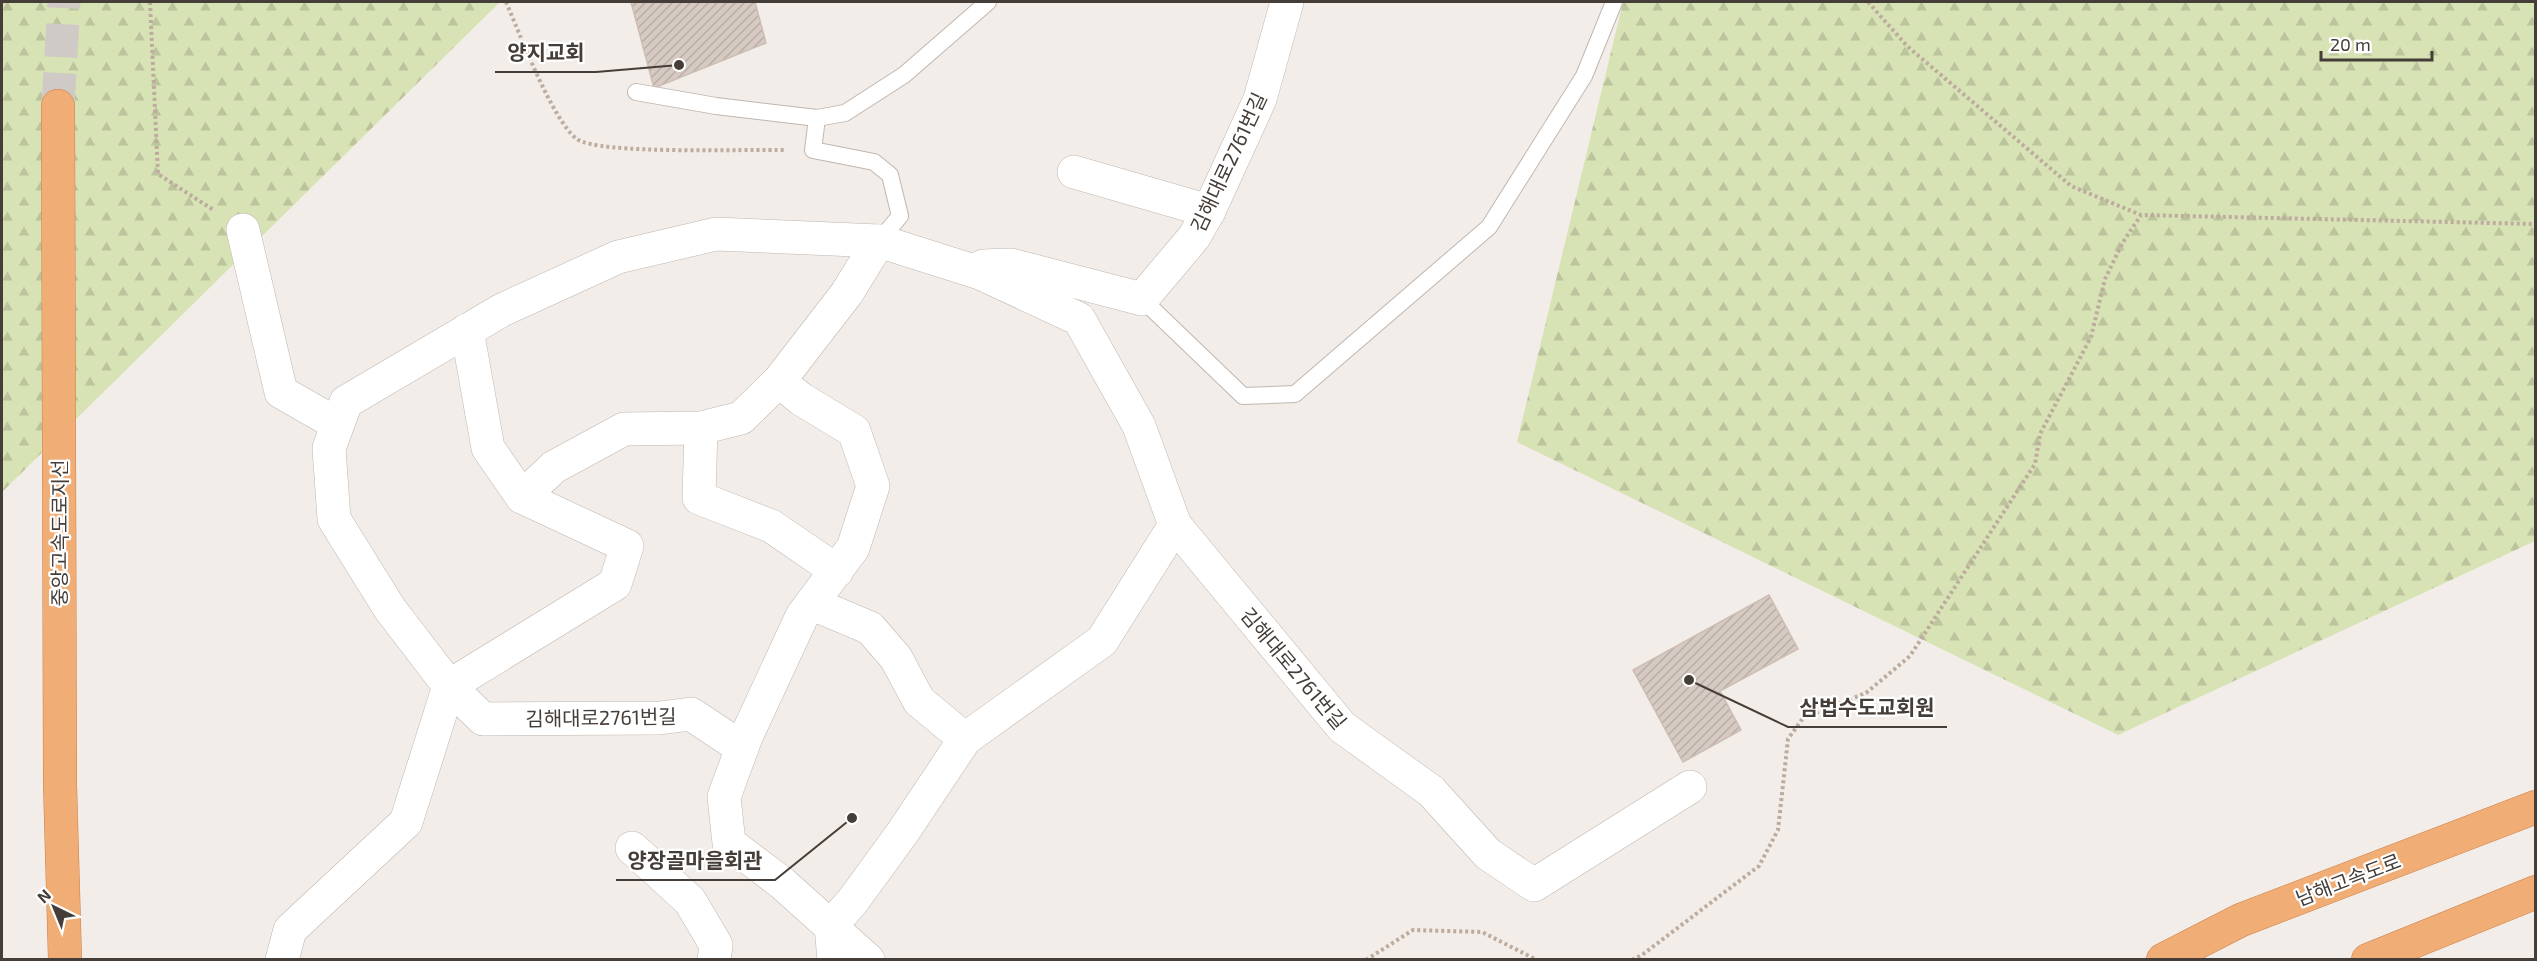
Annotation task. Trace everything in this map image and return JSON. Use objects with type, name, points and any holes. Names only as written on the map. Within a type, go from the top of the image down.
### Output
[{"type":"highway","name":"중앙고속도로지선","points":[[58,106],[60,784],[65,960]]},
{"type":"highway","name":"남해고속도로","points":[[2163,960],[2241,920],[2535,807]]},
{"type":"highway","points":[[2368,960],[2535,892]]},
{"type":"street","name":"김해대로2761번길","points":[[957,266],[1011,265],[1142,299],[1194,237],[1209,211],[1260,99],[1287,2]]},
{"type":"street","points":[[1074,172],[1209,211]]},
{"type":"street","points":[[243,230],[281,392],[337,424]]},
{"type":"street","name":"김해대로2761번길","points":[[742,748],[691,714],[660,718],[483,719],[449,686],[390,609],[334,519],[329,448],[346,402],[501,310],[618,257],[716,234],[879,241],[980,273],[1079,319],[1139,426],[1175,525],[1342,727],[1431,791],[1488,854],[1534,885],[1690,787]]},
{"type":"street","points":[[522,497],[554,467],[624,429],[701,428],[741,418],[778,381],[847,293],[879,241]]},
{"type":"street","points":[[282,960],[290,930],[405,822],[449,686],[615,584],[627,546],[522,497],[488,448],[466,330]]},
{"type":"street","points":[[778,381],[801,399],[854,431],[873,486],[853,548],[802,616],[742,748],[724,797],[729,843],[782,883],[868,960]]},
{"type":"street","points":[[701,428],[699,498],[771,526],[837,571]]},
{"type":"street","points":[[834,960],[831,925],[852,902],[903,832],[965,739],[1102,641],[1175,525]]},
{"type":"street","points":[[813,604],[870,628],[896,658],[919,701],[965,739]]},
{"type":"street","points":[[632,848],[690,901],[716,945],[714,960]]},
{"type":"lane","points":[[636,92],[716,106],[817,118],[845,113],[904,75],[988,2]]},
{"type":"lane","points":[[1142,299],[1243,396],[1295,394],[1489,227],[1584,76],[1614,2]]},
{"type":"lane","points":[[817,118],[813,150],[874,162],[890,175],[900,216],[879,241]]},
{"type":"path","points":[[150,2],[158,174],[243,230]]},
{"type":"path","points":[[1868,2],[1908,46],[2071,186],[2141,215],[2535,224]]},
{"type":"path","points":[[1632,960],[1642,955],[1759,866],[1778,830],[1788,739],[1803,718],[1866,693],[1910,656],[2035,464],[2040,434],[2091,337],[2105,279],[2123,242],[2141,215]]},
{"type":"path","points":[[1366,960],[1413,930],[1482,932],[1537,960]]},
{"type":"green space","points":[[2,2],[500,2],[2,492]]},
{"type":"green space","points":[[1623,2],[2535,2],[2535,541],[2118,735],[1517,442]]},
{"type":"building","points":[[631,2],[755,2],[766,43],[654,88]]},
{"type":"building","points":[[1769,595],[1798,649],[1720,691],[1741,730],[1683,762],[1633,670]]},
{"type":"tunnel","points":[[58,106],[64,2]]},
{"type":"place","name":"양지교회","points":[[679,65]]},
{"type":"place","name":"삼법수도교회원","points":[[1689,680]]},
{"type":"place","name":"양장골마을회관","points":[[852,818]]}]
